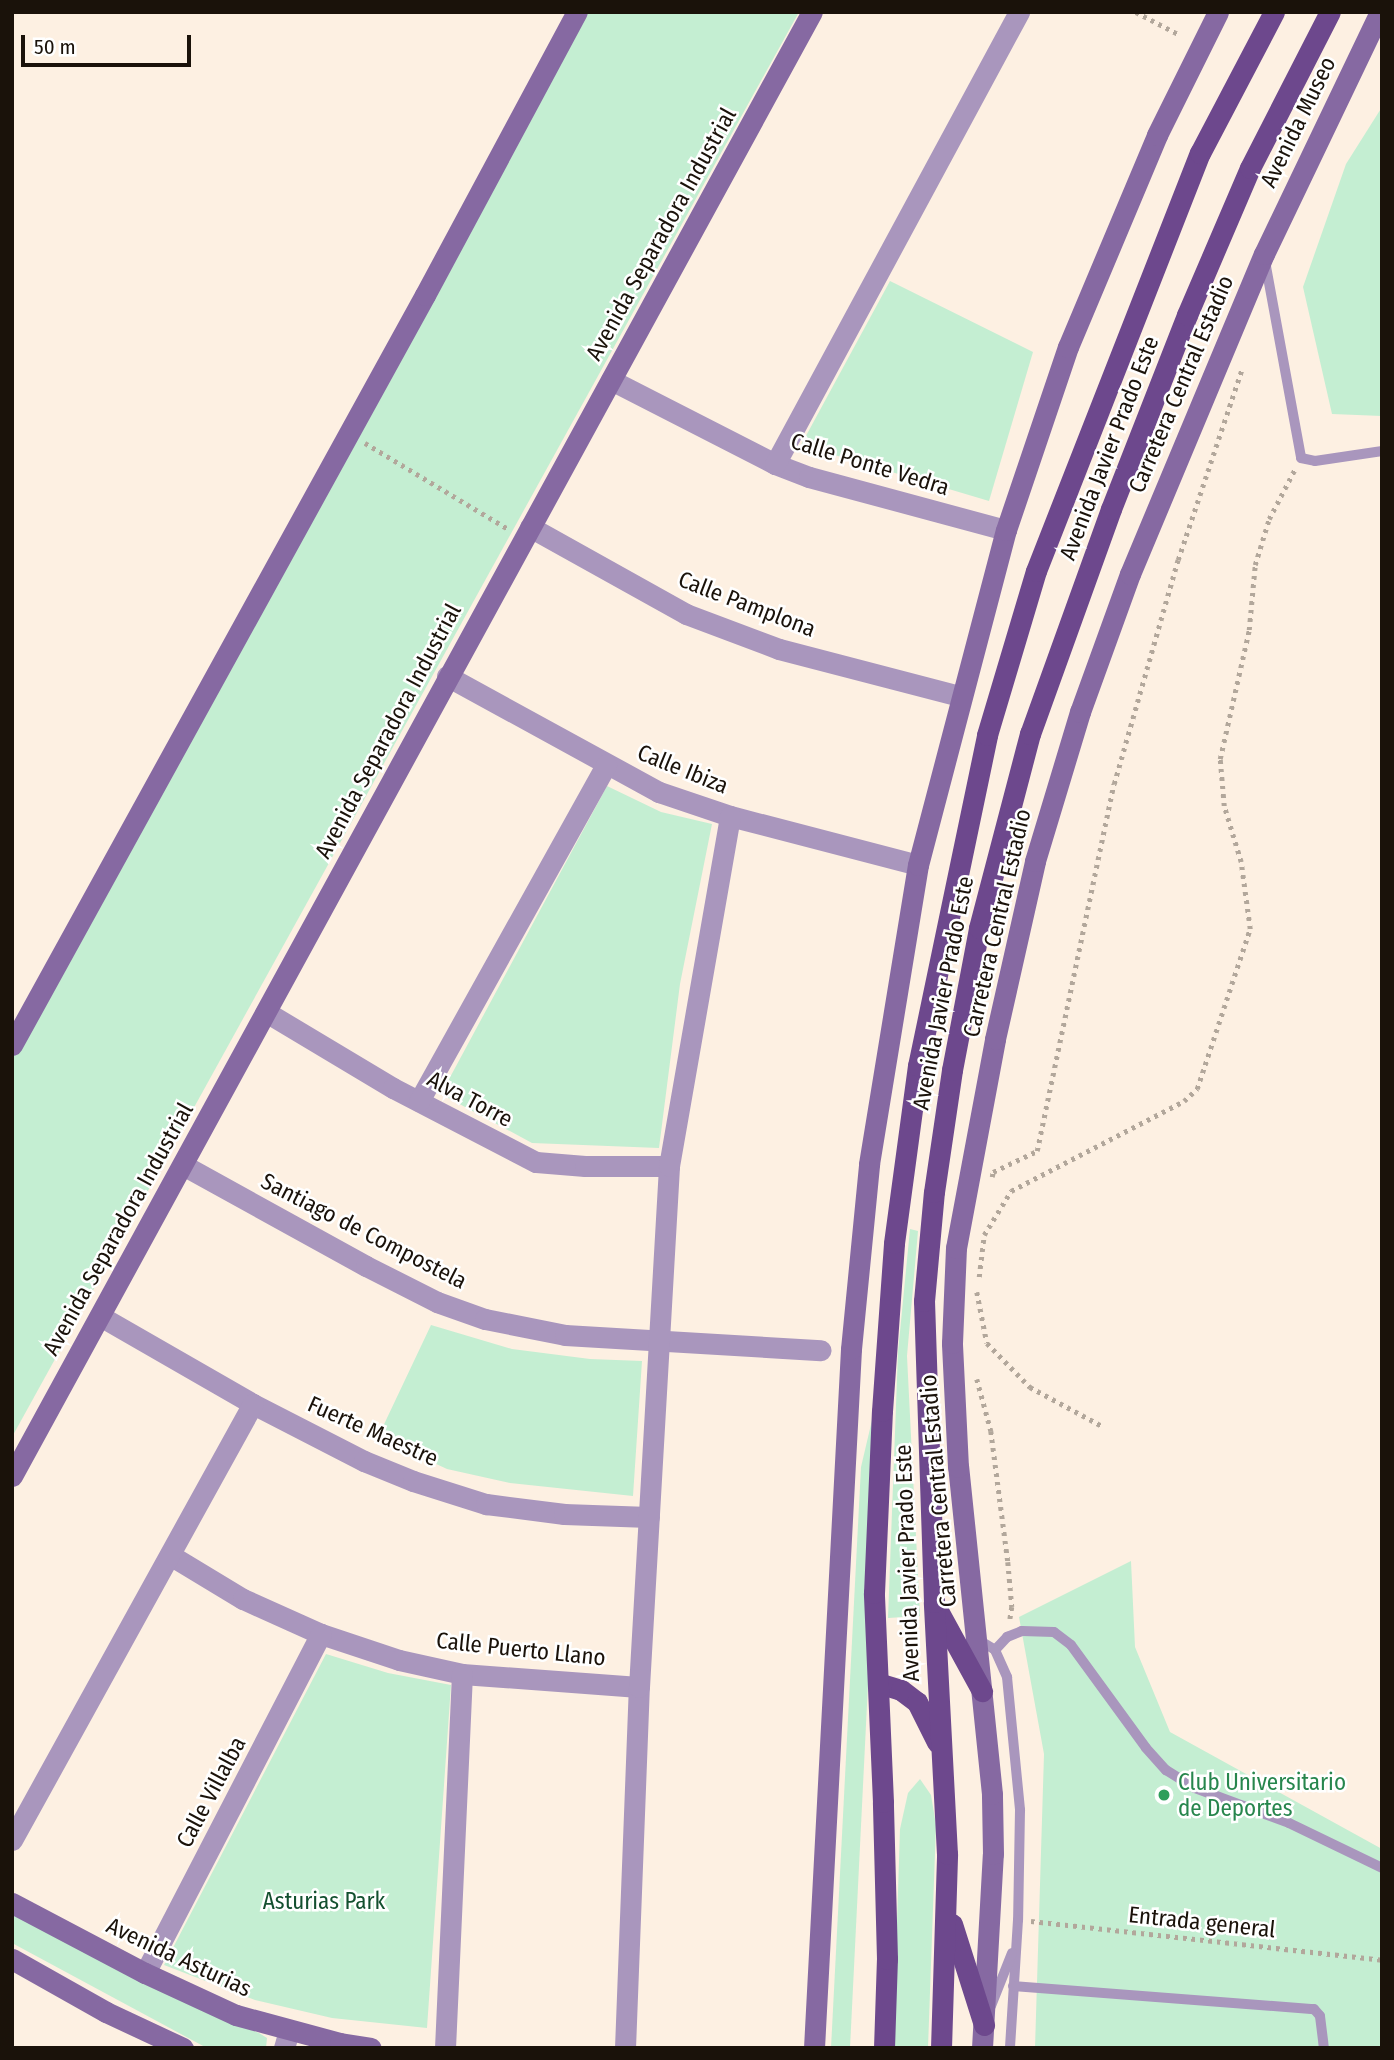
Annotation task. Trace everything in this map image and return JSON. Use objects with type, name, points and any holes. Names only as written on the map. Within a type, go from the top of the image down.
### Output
[{"type":"main road","name":"Avenida Javier Prado Este","points":[[884,2048],[887,1959],[874,1593],[881,1411],[894,1243],[918,1066],[987,735],[1036,571],[1200,153],[1273,12]]},
{"type":"main road","name":"Avenida Javier Prado Este","points":[[941,2048],[947,1909],[924,1301],[934,1192],[952,1070],[979,928],[1030,734],[1111,509],[1187,315],[1250,168],[1329,12]]},
{"type":"main road","points":[[934,1602],[982,1691]]},
{"type":"main road","points":[[878,1683],[901,1690],[917,1702],[943,1755]]},
{"type":"main road","points":[[947,1909],[984,2025]]},
{"type":"street","points":[[12,1045],[348,434],[576,12]]},
{"type":"street","name":"Avenida Separadora Industrial","points":[[12,1476],[812,12]]},
{"type":"street","points":[[775,464],[1019,12]]},
{"type":"street","points":[[814,2048],[851,1349],[869,1164],[918,865],[960,696],[1006,530],[1068,347],[1157,135],[1218,12]]},
{"type":"street","name":"Avenida Museo","points":[[1264,254],[1380,12]]},
{"type":"street","name":"Carretera Central Estadio","points":[[982,2048],[993,1854],[992,1794],[982,1691],[986,1645],[958,1467],[952,1343],[956,1248],[995,1039],[1035,861],[1080,712],[1130,574],[1264,254]]},
{"type":"street","name":"Calle Ponte Vedra","points":[[611,380],[775,464],[809,477],[1006,530]]},
{"type":"street","name":"Calle Pamplona","points":[[527,532],[686,614],[779,649],[960,696]]},
{"type":"street","name":"Calle Ibiza","points":[[447,676],[659,792],[730,816],[918,865]]},
{"type":"street","points":[[419,1101],[606,765]]},
{"type":"street","points":[[625,2048],[639,1687],[669,1166],[730,816]]},
{"type":"street","name":"Alva Torre","points":[[266,1012],[419,1101],[514,1153],[545,1165],[669,1166]]},
{"type":"street","name":"Santiago de Compostela","points":[[183,1165],[366,1266],[437,1302],[485,1320],[565,1335],[821,1350]]},
{"type":"street","name":"Fuerte Maestre","points":[[100,1316],[253,1404],[364,1461],[486,1504],[564,1514],[649,1517]]},
{"type":"street","points":[[12,1840],[253,1404]]},
{"type":"street","name":"Calle Puerto Llano","points":[[170,1555],[243,1599],[321,1634],[399,1660],[462,1674],[639,1687]]},
{"type":"street","name":"Calle Villalba","points":[[145,1973],[321,1634]]},
{"type":"street","points":[[445,2048],[462,1674]]},
{"type":"street","name":"Avenida Asturias","points":[[12,1903],[145,1973],[286,2039],[371,2048]]},
{"type":"street","points":[[12,1959],[106,2012],[183,2048]]},
{"type":"lane","points":[[1264,254],[1301,458],[1315,461],[1382,451]]},
{"type":"lane","points":[[986,1645],[1022,1631],[1054,1632],[1071,1645],[1146,1748],[1166,1770],[1185,1782],[1289,1823],[1382,1868]]},
{"type":"lane","name":"Carretera Central Estadio","points":[[986,1645],[1007,1677],[1020,1811],[1018,1920],[1010,2048]]},
{"type":"lane","points":[[984,2025],[1015,1945]]},
{"type":"lane","points":[[1013,1986],[1314,2009],[1320,2016],[1324,2048]]},
{"type":"path","points":[[1136,12],[1180,35]]},
{"type":"path","points":[[991,1185],[993,1172],[1037,1151],[1114,785],[1178,560],[1246,356]]},
{"type":"path","points":[[348,434],[527,532]]},
{"type":"path","points":[[1102,1426],[1030,1387],[987,1343],[977,1290],[984,1235],[1011,1191],[1184,1101],[1197,1089],[1250,929],[1241,862],[1224,806],[1220,759],[1249,630],[1255,565],[1269,519],[1301,458]]},
{"type":"path","points":[[975,1277],[983,1225]]},
{"type":"path","points":[[975,1290],[975,1317]]},
{"type":"path","points":[[975,1373],[991,1431],[1009,1562],[1012,1607],[1007,1637]]},
{"type":"path","name":"Entrada general","points":[[1018,1920],[1382,1959]]},
{"type":"green space","points":[[582,12],[799,12],[12,1437],[12,1048]]},
{"type":"green space","points":[[1382,107],[1382,416],[1332,414],[1303,287],[1346,164]]},
{"type":"green space","points":[[890,281],[1033,352],[989,501],[801,445]]},
{"type":"green space","points":[[607,786],[661,812],[712,824],[680,984],[659,1148],[532,1143],[441,1094]]},
{"type":"green space","points":[[910,1229],[918,1231],[907,1356],[920,1616],[888,1618],[898,1352]]},
{"type":"green space","points":[[431,1325],[512,1349],[590,1359],[642,1361],[633,1496],[510,1483],[447,1469],[378,1437]]},
{"type":"green space","points":[[876,1403],[875,1543],[850,2048],[831,2048],[861,1467]]},
{"type":"green space","name":"Club Universitario de Deportes","points":[[1131,1561],[1135,1647],[1170,1732],[1382,1849],[1382,2048],[1035,2048],[1044,1754],[1019,1617]]},
{"type":"green space","name":"Asturias Park","points":[[326,1654],[388,1673],[451,1685],[427,2028],[332,2018],[255,2000],[164,1965]]},
{"type":"green space","points":[[920,1779],[931,1795],[936,1825],[928,2048],[893,2048],[900,1829],[908,1793]]},
{"type":"green space","points":[[12,1912],[230,2022],[259,2033],[267,2038],[266,2048],[205,2047],[12,1943]]},
{"type":"place","name":"Club Universitario de Deportes","points":[[1164,1795]]}]
